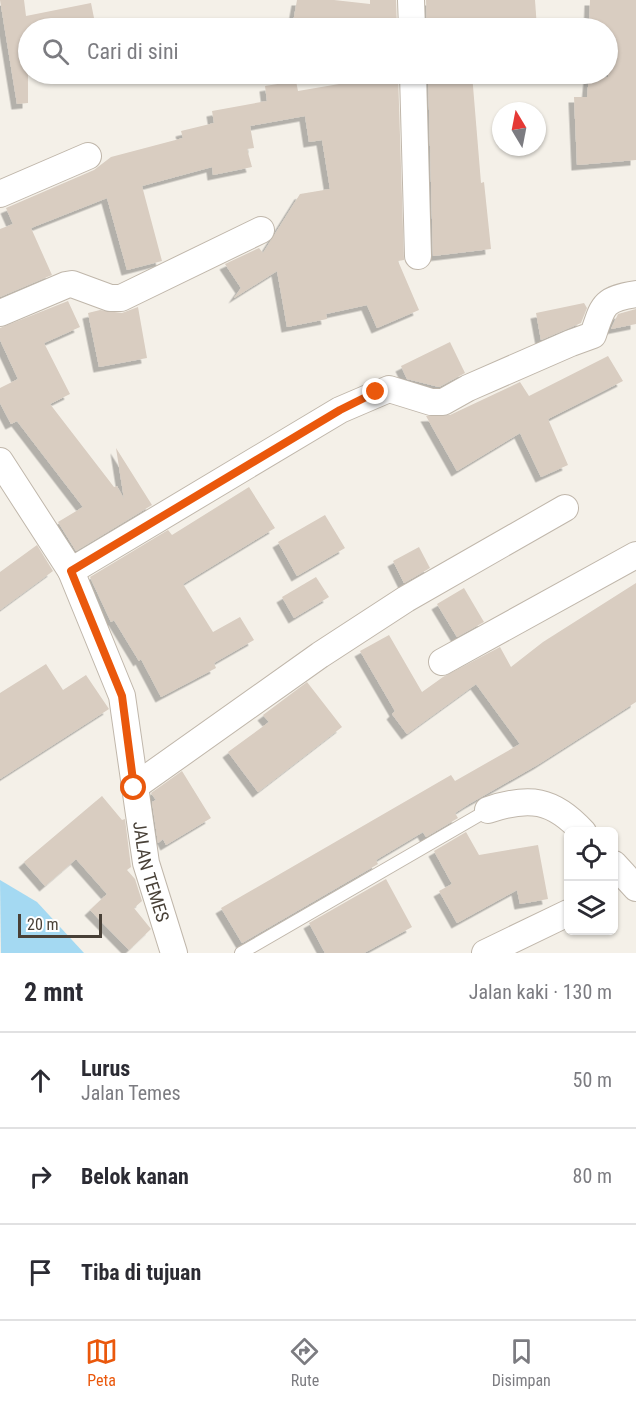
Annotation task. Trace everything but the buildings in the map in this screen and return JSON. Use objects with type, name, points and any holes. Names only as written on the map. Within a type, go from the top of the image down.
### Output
[{"type":"street","points":[[411,0],[412,18]]},
{"type":"street","points":[[413,84],[418,256]]},
{"type":"street","points":[[0,194],[88,156]]},
{"type":"street","points":[[0,313],[72,284],[110,298],[121,298],[261,230]]},
{"type":"street","points":[[71,571],[340,410],[389,389],[431,402],[443,402],[571,343],[586,340],[593,336],[598,315],[607,303],[614,298],[636,294]]},
{"type":"street","name":"JALAN TEMES","points":[[0,461],[71,571],[122,696],[146,863],[174,953]]},
{"type":"street","points":[[134,788],[368,624],[565,508]]},
{"type":"street","points":[[442,662],[636,555]]},
{"type":"street","points":[[488,810],[526,800],[544,804],[569,816],[579,827]]},
{"type":"street","points":[[618,870],[629,886]]},
{"type":"street","points":[[485,953],[564,915]]},
{"type":"lane","points":[[242,953],[488,810]]},
{"type":"water","points":[[0,880],[37,902],[84,953],[1,953]]},
{"type":"route","points":[[134,788],[122,696],[71,571],[340,410],[376,392]]}]
